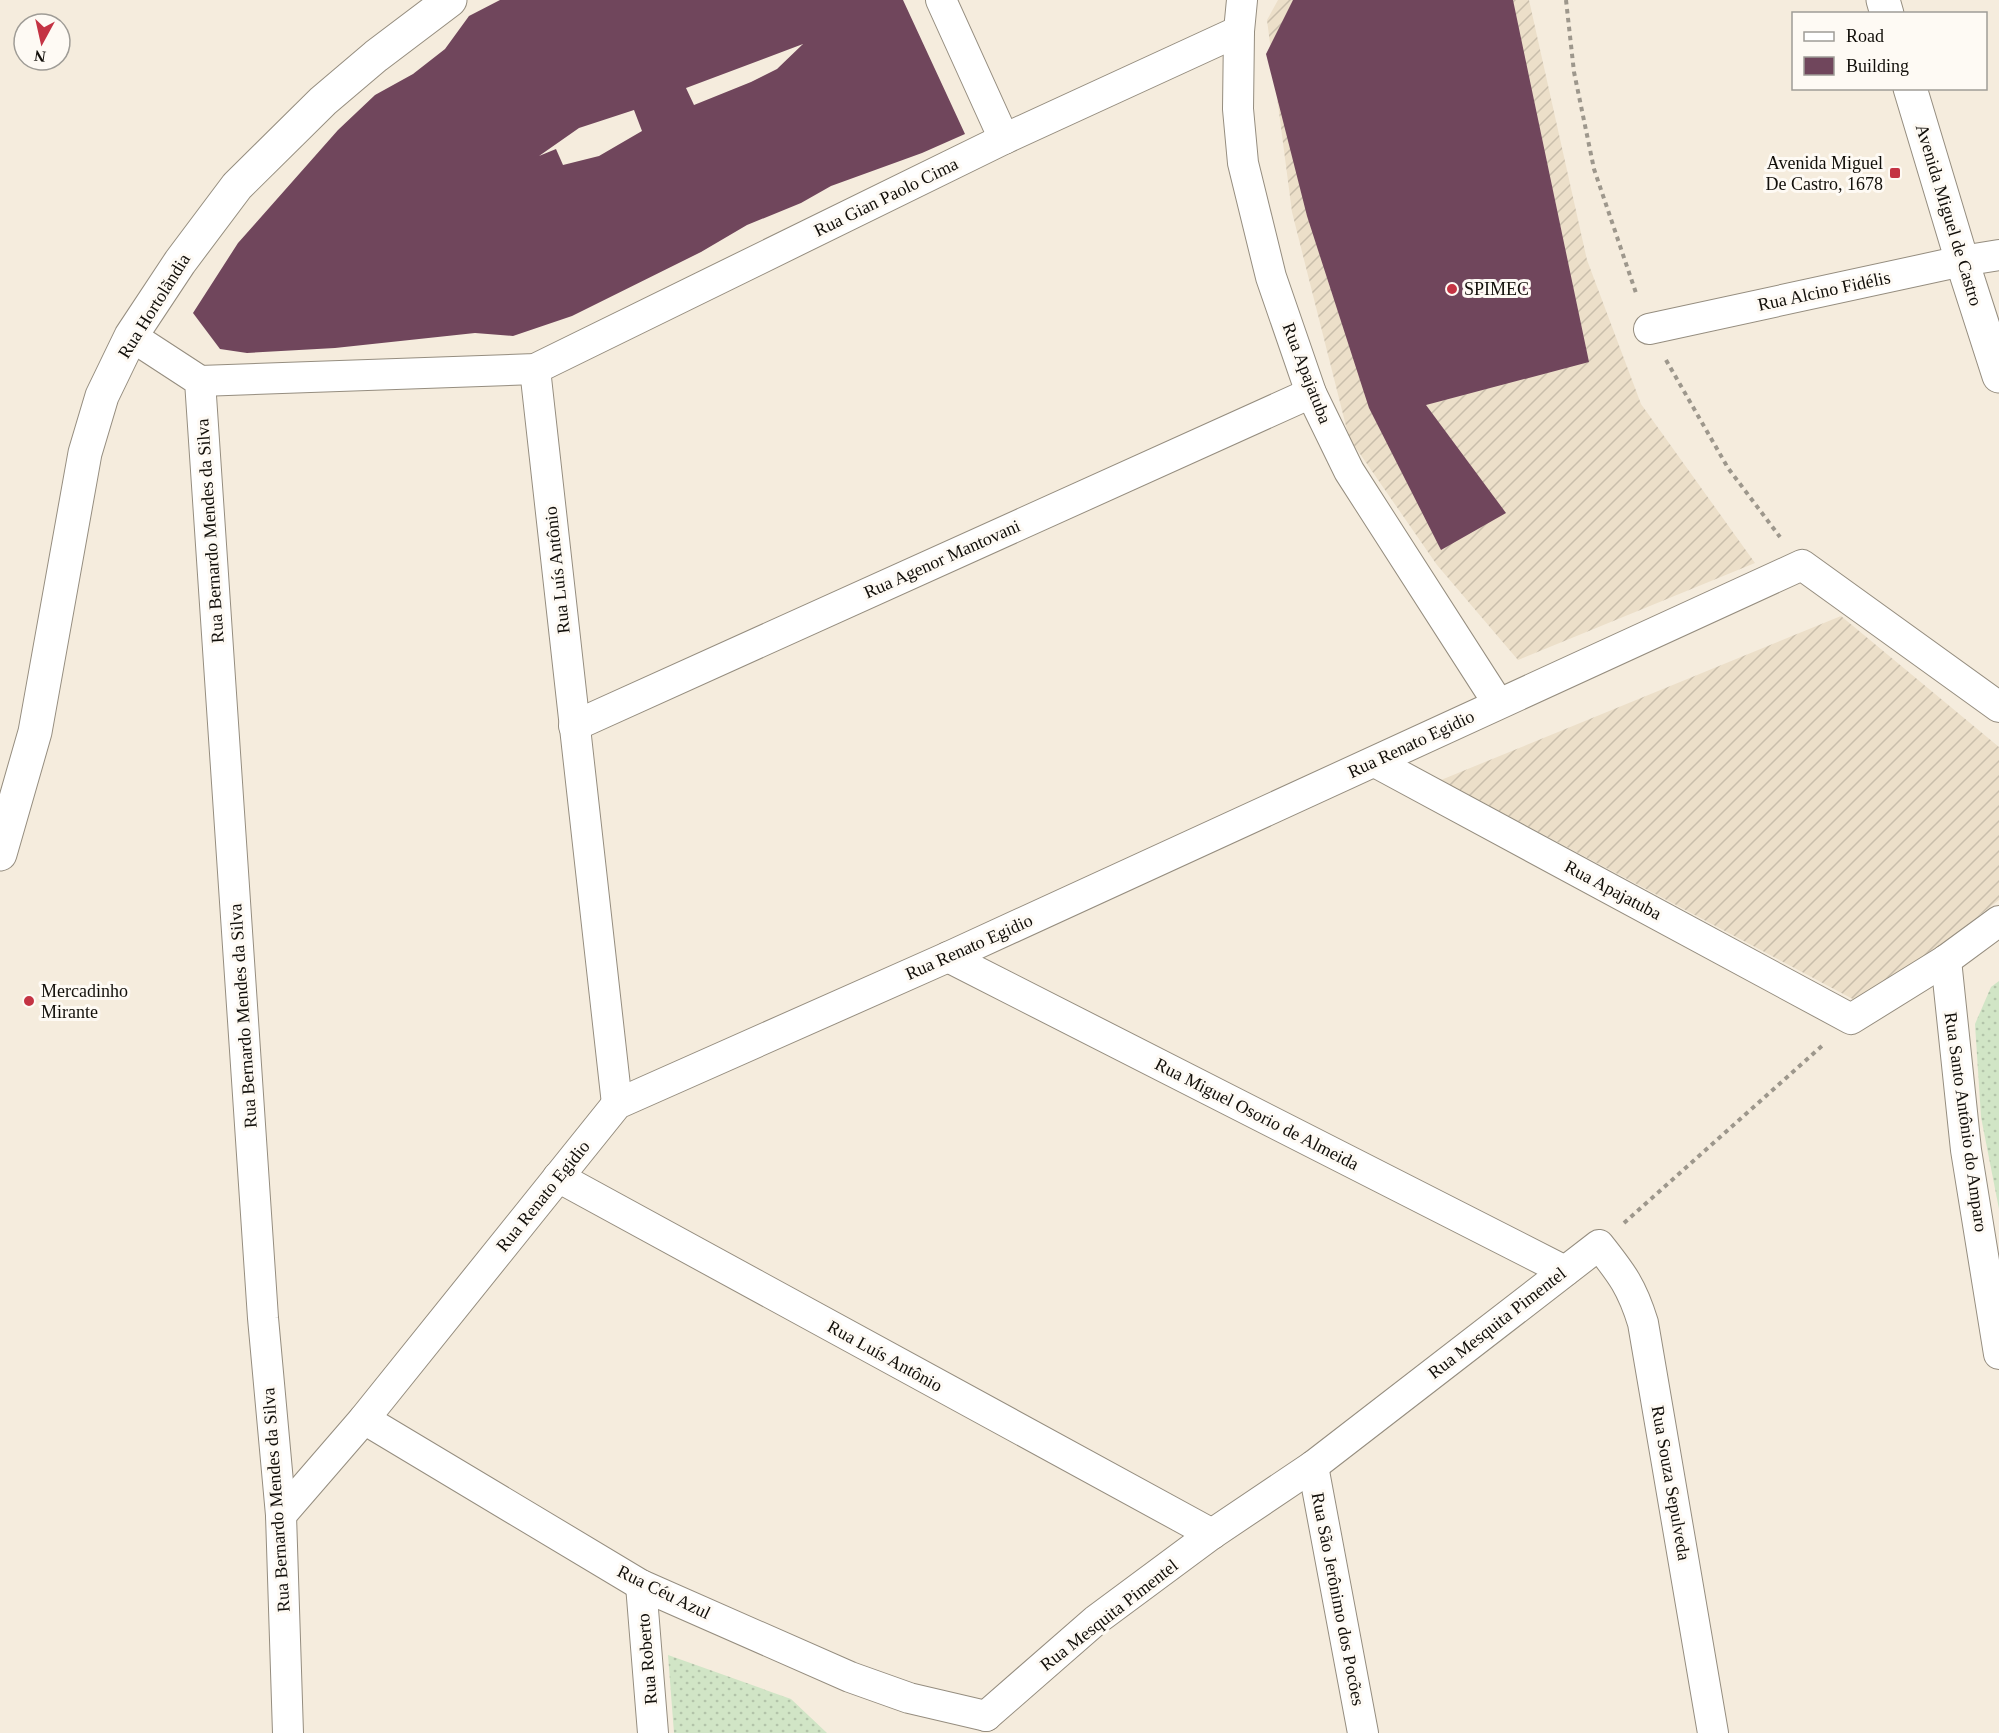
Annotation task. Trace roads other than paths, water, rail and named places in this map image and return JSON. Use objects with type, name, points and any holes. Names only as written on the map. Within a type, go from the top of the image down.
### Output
[{"type":"street","name":"Rua Hortolãndia","points":[[0,854],[35,732],[85,453],[102,396],[131,336],[180,262],[237,186],[323,101],[376,56],[450,0]]},
{"type":"street","points":[[941,0],[1004,139]]},
{"type":"street","name":"Rua Apajatuba","points":[[1242,0],[1239,31],[1238,109],[1243,163],[1271,277],[1311,393],[1349,471],[1498,703]]},
{"type":"street","name":"Rua Gian Paolo Cima","points":[[535,369],[1004,139],[1239,31]]},
{"type":"street","name":"Avenida Miguel de Castro","points":[[1911,90],[1999,376]]},
{"type":"street","name":"Rua Alcino Fidélis","points":[[1649,329],[1999,255]]},
{"type":"street","points":[[131,336],[200,381],[535,369]]},
{"type":"street","name":"Rua Luís Antônio","points":[[535,369],[616,1104]]},
{"type":"street","name":"Rua Bernardo Mendes da Silva","points":[[200,381],[263,1318],[280,1515],[288,1733]]},
{"type":"street","name":"Rua Agenor Mantovani","points":[[574,726],[1311,393]]},
{"type":"street","name":"Rua Renato Egidio","points":[[280,1515],[364,1419],[616,1104],[948,957],[1802,565],[1999,707]]},
{"type":"street","name":"Rua Apajatuba","points":[[1375,762],[1851,1019],[1946,960]]},
{"type":"street","points":[[1946,960],[1999,921]]},
{"type":"street","name":"Rua Miguel Osorio de Almeida","points":[[948,957],[1565,1271]]},
{"type":"street","name":"Rua Santo Antônio do Amparo","points":[[1946,960],[1966,1150],[1999,1354]]},
{"type":"street","name":"Rua Luís Antônio","points":[[558,1177],[1212,1534]]},
{"type":"street","name":"Rua Mesquita Pimentel","points":[[989,1724],[1096,1620],[1212,1534],[1313,1466],[1599,1245]]},
{"type":"street","name":"Rua Souza Sepulveda","points":[[1599,1245],[1624,1276],[1634,1295],[1643,1323],[1713,1733]]},
{"type":"street","name":"Rua Céu Azul","points":[[364,1419],[642,1585],[849,1677],[989,1724]]},
{"type":"street","name":"Rua São Jerônimo dos Pocões","points":[[1313,1466],[1363,1733]]},
{"type":"street","name":"Rua Roberto","points":[[642,1585],[653,1733]]},
{"type":"place","name":"Avenida Miguel De Castro, 1678","points":[[1895,173]]},
{"type":"place","name":"SPIMEC","points":[[1452,289]]},
{"type":"place","name":"Mercadinho Mirante","points":[[29,1001]]}]
